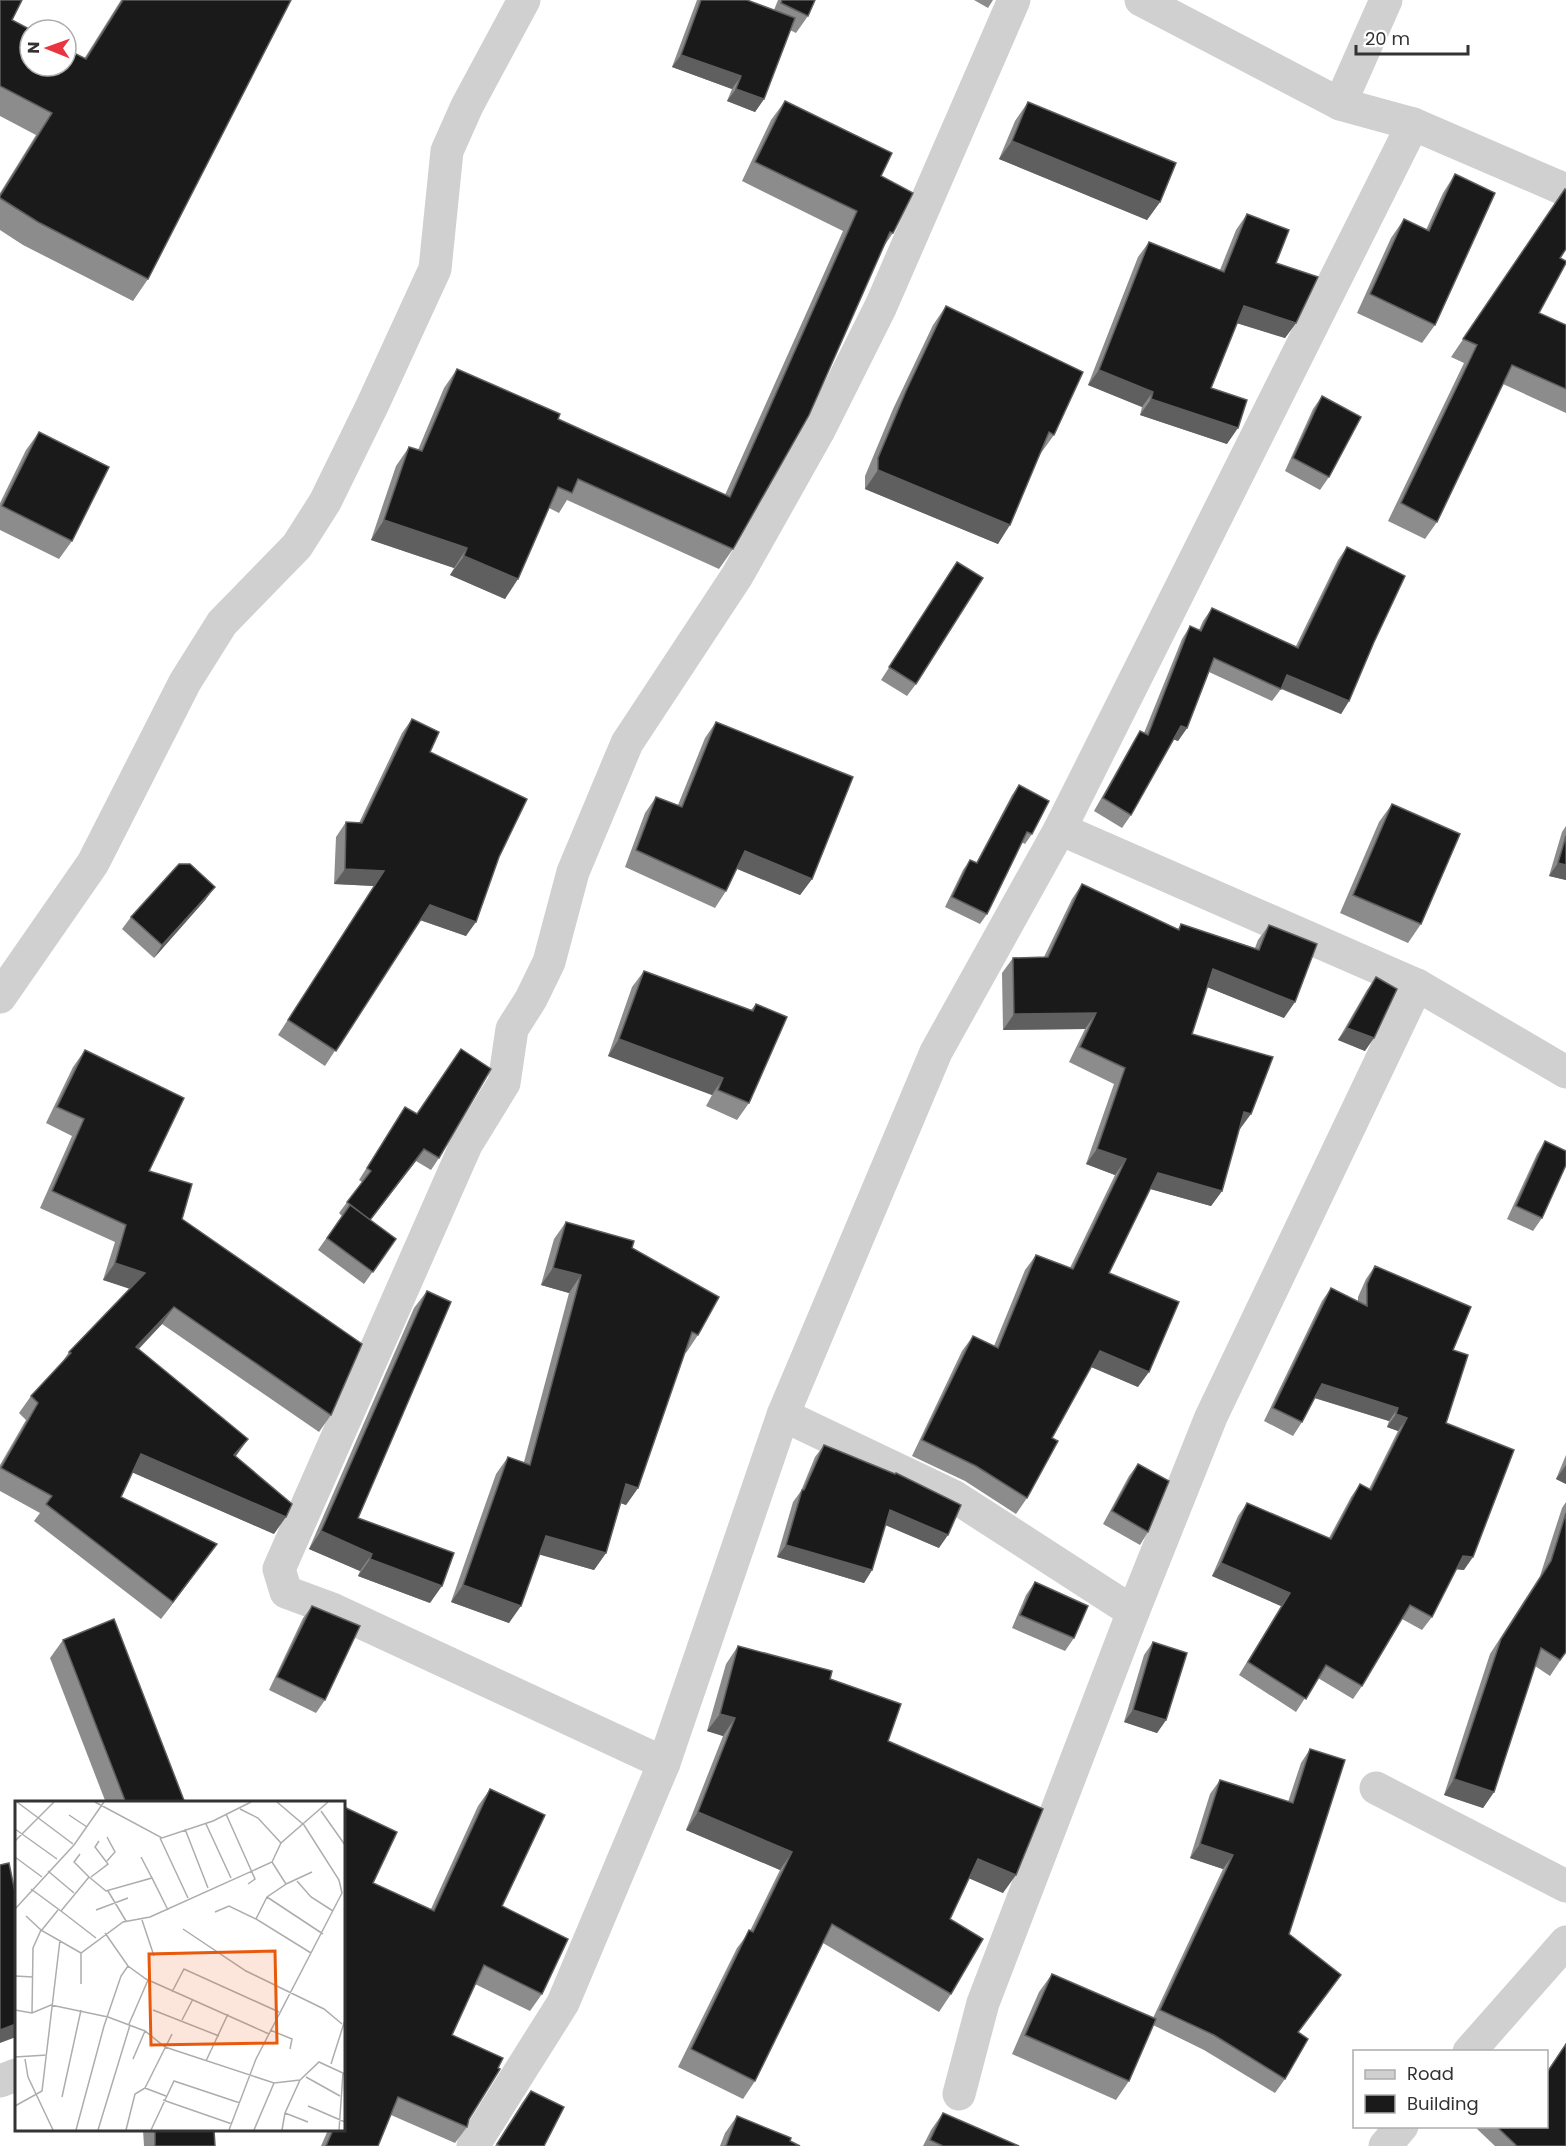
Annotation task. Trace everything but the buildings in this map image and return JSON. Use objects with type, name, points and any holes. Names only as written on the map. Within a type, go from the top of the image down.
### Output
[{"type":"street","points":[[0,997],[93,863],[185,682],[222,622],[297,546],[325,502],[435,269],[447,151],[467,106],[524,0]]},
{"type":"street","points":[[664,1764],[332,1609],[286,1592],[279,1569],[466,1145],[504,1083],[512,1029],[531,999],[549,962],[573,872],[627,743],[737,576],[818,432],[881,306],[1014,0]]},
{"type":"street","points":[[1141,0],[1340,104],[1413,124],[1566,190]]},
{"type":"street","points":[[1340,104],[1386,0]]},
{"type":"street","points":[[473,2146],[563,2003],[664,1764],[783,1415],[936,1052],[1060,829],[1413,124]]},
{"type":"street","points":[[1060,829],[1418,985],[1566,1072]]},
{"type":"street","points":[[959,2094],[983,2003],[1133,1612],[1211,1417],[1418,985]]},
{"type":"street","points":[[783,1415],[955,1497],[1133,1612]]},
{"type":"street","points":[[1376,1788],[1566,1886]]},
{"type":"street","points":[[1471,2050],[1566,1942]]},
{"type":"street","points":[[0,2081],[15,2075]]},
{"type":"street","points":[[1385,2146],[1401,2128]]}]
